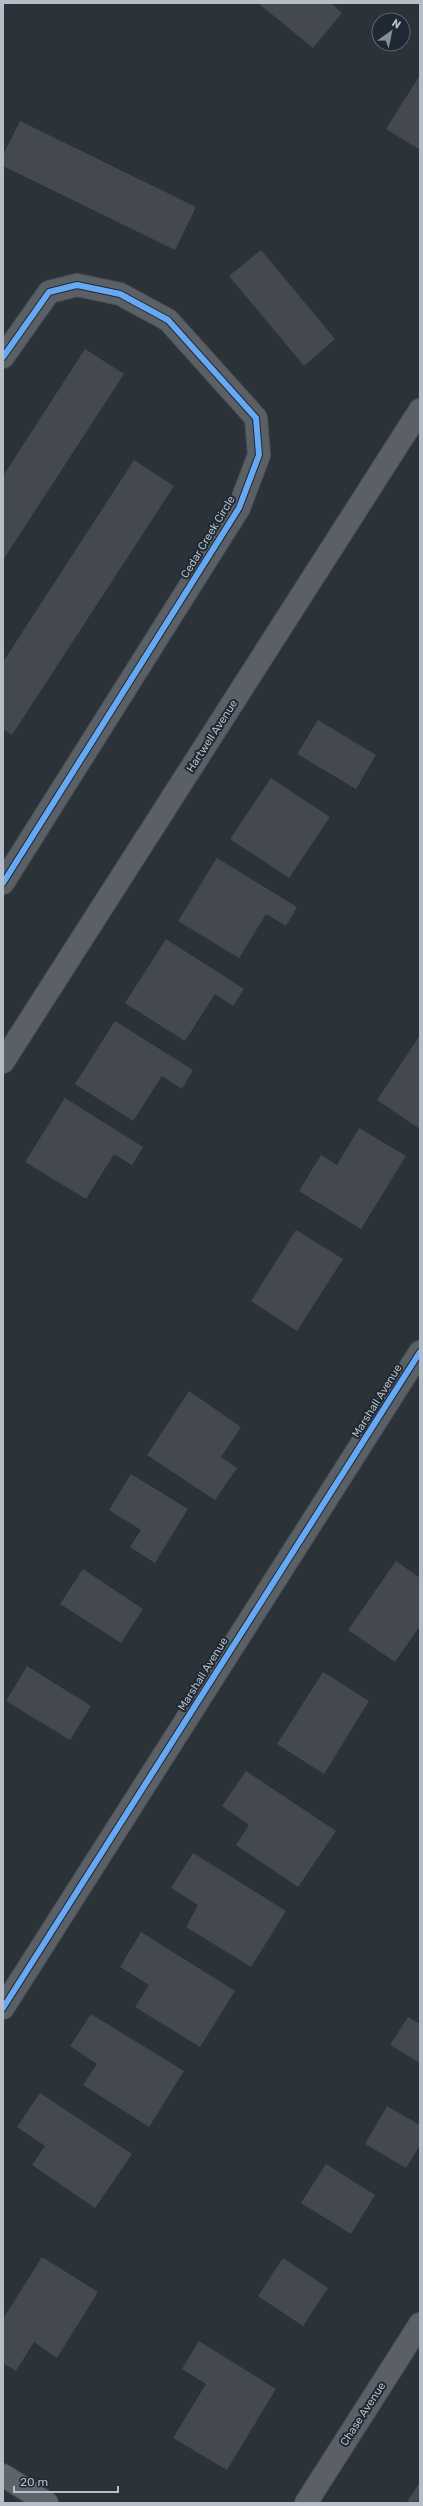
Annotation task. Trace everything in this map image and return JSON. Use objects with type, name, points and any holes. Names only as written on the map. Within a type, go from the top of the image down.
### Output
[{"type":"main road","points":[[3,2475],[47,2503]]},
{"type":"street","name":"Cedar Creek Circle","points":[[3,357],[49,292],[77,285],[120,294],[168,320],[256,418],[259,455],[239,508],[3,883]]},
{"type":"street","name":"Hartwell Avenue","points":[[3,1062],[420,410]]},
{"type":"street","name":"Marshall Avenue","points":[[3,2008],[420,1352]]},
{"type":"street","name":"Chase Avenue","points":[[306,2503],[420,2324]]},
{"type":"building","points":[[258,3],[331,3],[342,13],[313,48]]},
{"type":"building","points":[[420,75],[420,150],[386,129]]},
{"type":"building","points":[[20,121],[196,207],[175,250],[3,166],[3,155]]},
{"type":"building","points":[[261,250],[335,339],[304,366],[229,276]]},
{"type":"building","points":[[85,349],[124,374],[3,560],[3,476]]},
{"type":"building","points":[[134,460],[174,486],[12,735],[3,729],[3,662]]},
{"type":"building","points":[[318,720],[376,755],[356,789],[297,754]]},
{"type":"building","points":[[271,778],[330,817],[289,878],[230,839]]},
{"type":"building","points":[[217,858],[297,907],[286,926],[266,914],[239,958],[178,921]]},
{"type":"building","points":[[166,939],[244,989],[233,1006],[215,994],[185,1041],[125,1003]]},
{"type":"building","points":[[115,1021],[193,1070],[182,1089],[162,1076],[133,1121],[75,1084]]},
{"type":"building","points":[[420,1035],[420,1129],[377,1100]]},
{"type":"building","points":[[65,1098],[143,1147],[132,1165],[114,1154],[86,1199],[25,1162]]},
{"type":"building","points":[[359,1128],[406,1156],[361,1229],[299,1191],[321,1155],[337,1165]]},
{"type":"building","points":[[296,1230],[343,1259],[297,1331],[251,1301]]},
{"type":"building","points":[[189,1391],[241,1427],[221,1457],[237,1468],[215,1500],[147,1455]]},
{"type":"building","points":[[131,1474],[188,1509],[155,1563],[130,1547],[141,1530],[109,1510]]},
{"type":"building","points":[[396,1561],[420,1578],[420,1626],[395,1662],[348,1630]]},
{"type":"building","points":[[83,1569],[143,1609],[121,1643],[60,1604]]},
{"type":"building","points":[[27,1666],[91,1706],[70,1740],[6,1701]]},
{"type":"building","points":[[323,1672],[369,1701],[324,1774],[277,1744]]},
{"type":"building","points":[[246,1771],[336,1831],[298,1887],[236,1845],[249,1825],[222,1806]]},
{"type":"building","points":[[193,1853],[286,1911],[251,1967],[186,1927],[198,1905],[171,1888]]},
{"type":"building","points":[[141,1932],[235,1991],[200,2047],[135,2007],[149,1985],[120,1967]]},
{"type":"building","points":[[91,2014],[184,2071],[149,2127],[83,2085],[97,2064],[70,2046]]},
{"type":"building","points":[[408,2017],[420,2024],[420,2063],[390,2045]]},
{"type":"building","points":[[40,2093],[132,2154],[95,2208],[32,2165],[45,2146],[17,2127]]},
{"type":"building","points":[[387,2106],[420,2125],[420,2145],[406,2168],[365,2144]]},
{"type":"building","points":[[326,2164],[375,2195],[351,2234],[301,2203]]},
{"type":"building","points":[[42,2257],[98,2292],[57,2358],[34,2342],[16,2371],[3,2363],[3,2319]]},
{"type":"building","points":[[283,2258],[328,2288],[303,2326],[258,2296]]},
{"type":"building","points":[[199,2341],[276,2389],[227,2470],[173,2438],[206,2384],[182,2369]]},
{"type":"building","points":[[420,2482],[420,2503],[406,2503]]},
{"type":"cycle path","points":[[3,357],[49,292],[77,285],[120,294],[168,320],[256,418],[259,455],[239,508],[3,883]]},
{"type":"cycle path","points":[[3,2008],[420,1352]]}]
